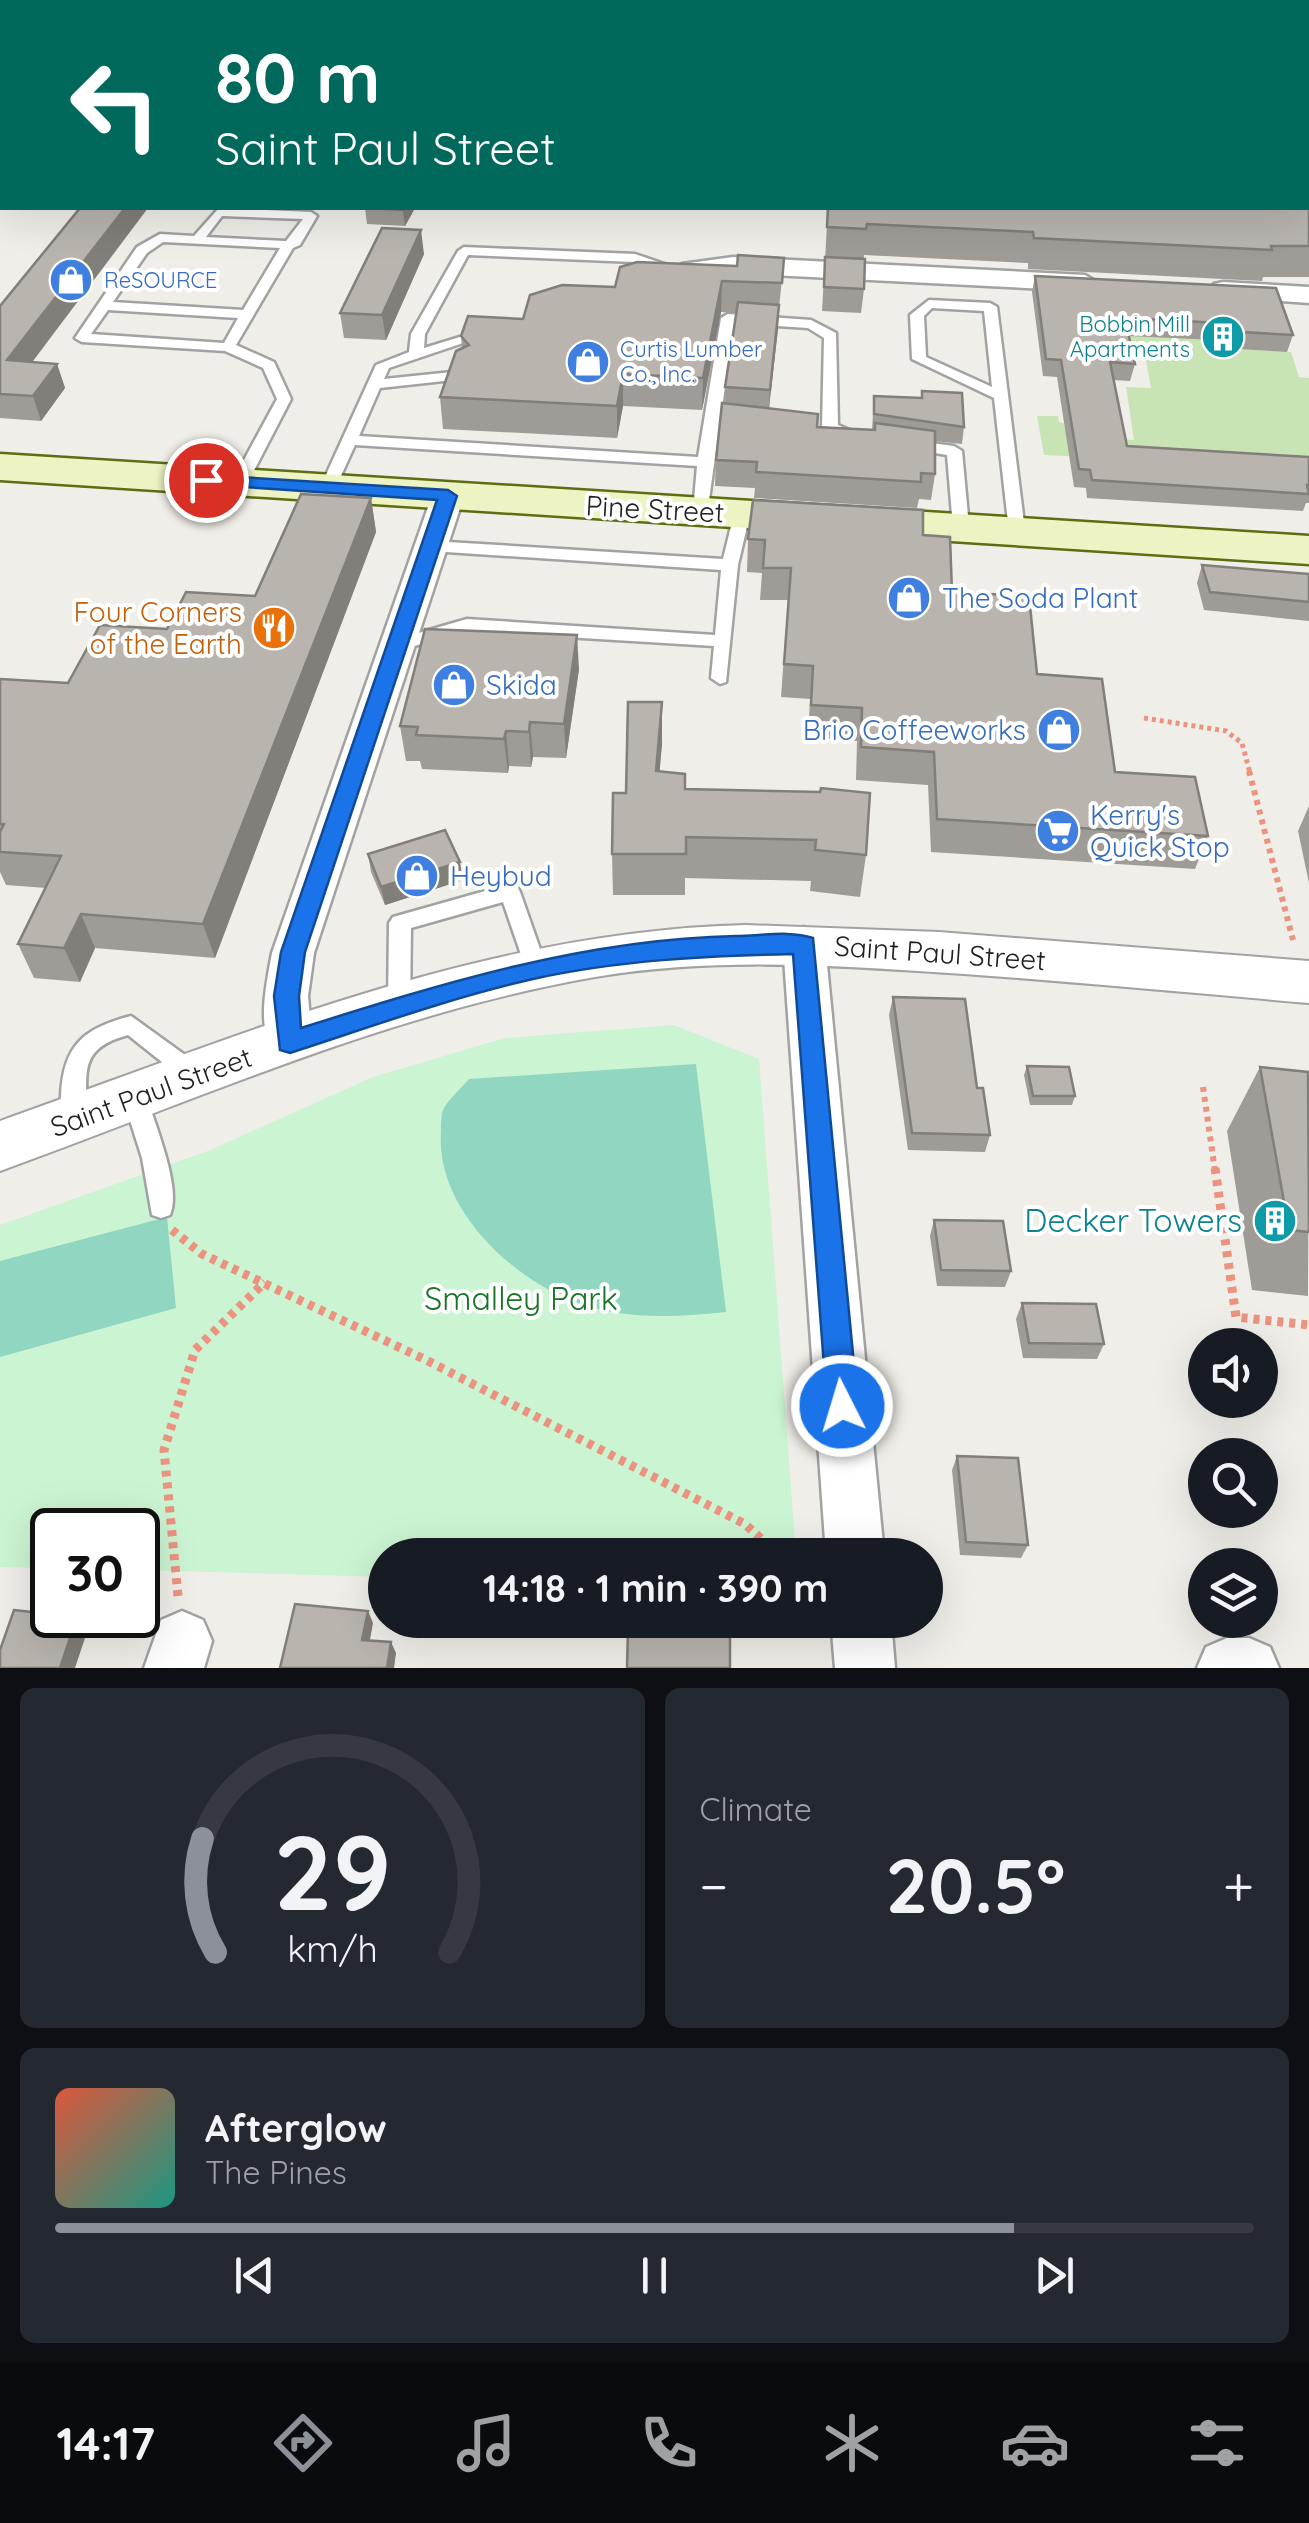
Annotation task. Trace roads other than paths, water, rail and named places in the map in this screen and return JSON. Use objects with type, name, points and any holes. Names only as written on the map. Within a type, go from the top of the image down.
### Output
[{"type":"main road","name":"Pine Street","points":[[0,467],[1309,550]]},
{"type":"street","points":[[682,272],[733,266],[1104,284]]},
{"type":"street","points":[[1198,289],[1309,295]]},
{"type":"street","points":[[290,1042],[286,996],[293,952],[448,496]]},
{"type":"street","points":[[804,944],[854,1538]]},
{"type":"street","name":"Saint Paul Street","points":[[0,1146],[399,1007],[536,968],[679,947],[804,944],[1301,961]]},
{"type":"street","points":[[862,1638],[865,1668]]},
{"type":"street","points":[[1227,1668],[1249,1668]]},
{"type":"lane","points":[[197,240],[220,210],[314,212]]},
{"type":"lane","points":[[240,482],[284,399],[269,365],[228,348],[82,338],[142,250],[160,238],[288,245],[295,242],[314,212]]},
{"type":"lane","points":[[228,348],[288,245]]},
{"type":"lane","points":[[416,355],[418,334],[464,251],[635,258],[682,272]]},
{"type":"lane","points":[[652,280],[682,272]]},
{"type":"lane","points":[[928,274],[929,304]]},
{"type":"lane","points":[[998,396],[919,359],[917,315],[929,304],[990,308],[1017,531]]},
{"type":"lane","points":[[104,306],[247,314]]},
{"type":"lane","points":[[720,678],[730,565],[721,513],[705,462],[728,318],[810,324],[831,336],[830,427]]},
{"type":"lane","points":[[328,488],[383,365],[507,326]]},
{"type":"lane","points":[[375,384],[462,374]]},
{"type":"lane","points":[[714,420],[734,422]]},
{"type":"lane","points":[[811,426],[830,427],[880,441]]},
{"type":"lane","points":[[350,440],[705,462]]},
{"type":"lane","points":[[898,443],[954,451],[961,527]]},
{"type":"lane","points":[[431,546],[730,565]]},
{"type":"lane","points":[[397,645],[467,624],[723,641]]},
{"type":"lane","points":[[399,1007],[400,922],[510,892],[536,968]]},
{"type":"lane","points":[[72,1121],[71,1068],[94,1039],[108,1029],[130,1025],[155,1040],[196,1076]]},
{"type":"lane","points":[[135,1098],[150,1141],[161,1207]]},
{"type":"place","name":"ReSOURCE","points":[[71,280]]},
{"type":"place","name":"Bobbin Mill Apartments","points":[[1223,337]]},
{"type":"place","name":"Curtis Lumber Co., Inc.","points":[[588,362]]},
{"type":"place","name":"The Soda Plant","points":[[909,598]]},
{"type":"place","name":"Four Corners of the Earth","points":[[274,628]]},
{"type":"place","name":"Skida","points":[[454,685]]},
{"type":"place","name":"Brio Coffeeworks","points":[[1059,730]]},
{"type":"place","name":"Kerry's Quick Stop","points":[[1058,831]]},
{"type":"place","name":"Heybud","points":[[417,876]]},
{"type":"place","name":"Decker Towers","points":[[1275,1221]]},
{"type":"park label","name":"Smalley Park","points":[[521,1299]]}]
